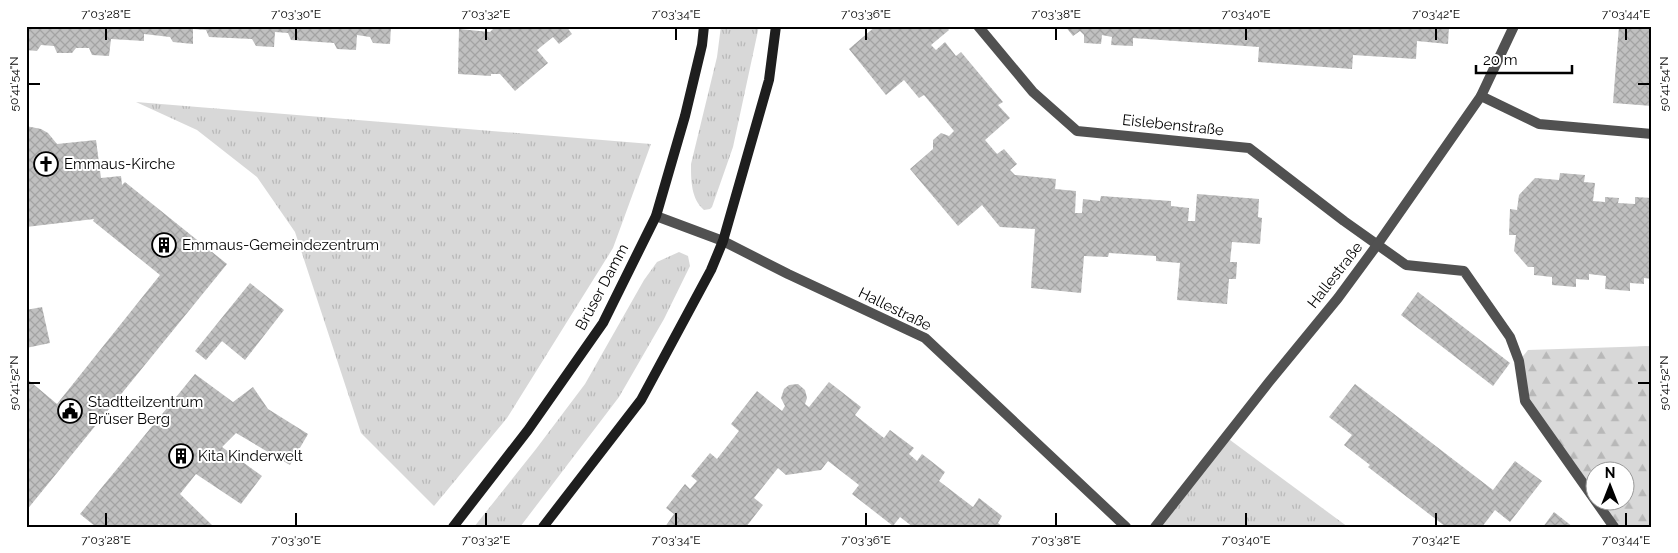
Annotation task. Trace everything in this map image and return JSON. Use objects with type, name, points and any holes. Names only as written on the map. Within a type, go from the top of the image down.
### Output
[{"type":"street","name":"Brüser Damm","points":[[452,527],[528,430],[603,323],[656,216],[685,116],[702,45],[704,26]]},
{"type":"street","points":[[543,527],[641,400],[711,270],[722,241],[769,80],[776,26]]},
{"type":"street","name":"Eislebenstraße","points":[[978,26],[1033,92],[1077,131],[1249,148],[1406,265],[1464,271],[1510,337],[1519,361],[1525,401],[1614,527]]},
{"type":"street","name":"Hallestraße","points":[[1155,527],[1338,298],[1377,245],[1481,96],[1514,26]]},
{"type":"street","points":[[1481,96],[1539,124],[1652,134]]},
{"type":"street","name":"Hallestraße","points":[[656,216],[722,241],[925,338],[1126,527]]},
{"type":"green space","points":[[721,26],[759,26],[733,147],[712,207],[704,210],[694,195],[691,164],[717,57]]},
{"type":"green space","points":[[136,102],[651,144],[613,248],[507,418],[434,506],[361,433],[295,232],[257,177],[197,130]]},
{"type":"green space","points":[[679,252],[688,256],[690,266],[664,319],[619,397],[520,527],[474,527],[585,384],[644,280],[657,262]]},
{"type":"green space","points":[[1652,346],[1652,527],[1614,527],[1602,510],[1636,510],[1636,460],[1586,460],[1586,487],[1525,401],[1519,361],[1528,350]]},
{"type":"green space","points":[[1226,437],[1348,527],[1155,527]]},
{"type":"building","points":[[26,26],[391,26],[390,44],[373,43],[370,37],[357,35],[356,50],[337,49],[334,43],[291,40],[288,33],[275,32],[274,47],[256,46],[252,39],[209,37],[206,30],[193,29],[193,44],[173,42],[170,37],[144,34],[144,41],[111,39],[109,56],[92,55],[89,48],[76,48],[72,53],[57,53],[54,46],[41,45],[37,51],[26,50]]},
{"type":"building","points":[[496,26],[566,26],[572,34],[559,44],[553,37],[537,50],[548,63],[515,91],[500,74],[491,74],[491,76],[458,74],[459,29],[490,32]]},
{"type":"building","points":[[876,26],[945,26],[949,30],[931,45],[936,50],[945,42],[956,56],[961,52],[1003,102],[998,105],[1010,118],[985,140],[997,154],[1004,149],[1017,164],[1010,170],[1015,175],[1056,179],[1055,189],[1076,191],[1075,213],[1082,213],[1083,199],[1100,201],[1101,196],[1171,201],[1171,206],[1189,208],[1188,221],[1195,221],[1197,194],[1259,199],[1258,217],[1262,218],[1260,244],[1232,242],[1230,262],[1237,262],[1236,279],[1229,279],[1227,304],[1177,300],[1180,263],[1156,261],[1156,256],[1109,253],[1108,257],[1084,256],[1081,293],[1031,288],[1035,229],[1000,227],[982,205],[958,226],[910,169],[933,149],[933,140],[941,133],[949,136],[954,131],[924,95],[919,98],[904,80],[886,95],[849,49]]},
{"type":"building","points":[[1065,26],[1449,26],[1448,44],[1417,41],[1416,59],[1353,55],[1352,69],[1258,62],[1259,47],[1133,38],[1133,46],[1111,45],[1112,37],[1102,35],[1101,44],[1084,43],[1084,35],[1080,31],[1073,36]]},
{"type":"building","points":[[1619,26],[1652,26],[1652,106],[1613,103]]},
{"type":"building","points":[[26,126],[41,129],[48,133],[57,144],[96,140],[101,178],[121,176],[122,185],[125,182],[227,264],[26,511],[26,378],[57,404],[160,275],[93,221],[94,219],[26,227]]},
{"type":"building","points":[[1560,173],[1585,175],[1584,182],[1595,183],[1593,201],[1605,202],[1605,197],[1619,198],[1618,203],[1635,204],[1635,197],[1652,198],[1652,279],[1644,278],[1644,284],[1630,283],[1630,291],[1605,289],[1606,276],[1589,274],[1589,280],[1576,279],[1576,287],[1552,285],[1552,277],[1534,275],[1534,267],[1528,267],[1514,251],[1516,235],[1509,235],[1510,209],[1517,210],[1519,195],[1535,178],[1559,180]]},
{"type":"building","points":[[250,283],[284,310],[245,360],[222,341],[206,360],[195,351]]},
{"type":"building","points":[[1418,292],[1510,363],[1493,386],[1401,315]]},
{"type":"building","points":[[42,307],[50,343],[26,348],[26,310]]},
{"type":"building","name":"Kita Kinderwelt","points":[[195,374],[233,402],[253,387],[268,409],[308,434],[290,465],[236,433],[222,447],[262,476],[241,504],[196,474],[180,494],[214,527],[161,527],[159,524],[157,527],[96,527],[80,514]]},
{"type":"building","points":[[829,382],[861,407],[855,415],[884,438],[890,430],[914,448],[909,454],[917,461],[922,454],[945,472],[939,481],[973,507],[979,498],[1002,516],[998,523],[1003,527],[913,527],[900,517],[893,526],[852,494],[859,485],[828,461],[821,470],[786,475],[778,468],[754,498],[763,505],[746,527],[665,527],[674,514],[666,508],[685,484],[690,489],[697,481],[691,476],[710,453],[717,459],[739,431],[731,424],[757,391],[782,411],[785,406],[781,398],[784,389],[789,385],[798,384],[805,390],[807,398],[805,404],[809,407]]},
{"type":"building","points":[[1355,384],[1493,490],[1515,461],[1542,481],[1510,522],[1495,510],[1482,527],[1446,527],[1368,467],[1370,465],[1344,445],[1352,435],[1329,417]]},
{"type":"building","points":[[1554,512],[1573,527],[1543,527]]},
{"type":"place","name":"Emmaus-Kirche","points":[[46,164]]},
{"type":"place","name":"Emmaus-Gemeindezentrum","points":[[164,245]]},
{"type":"place","name":"Stadtteilzentrum Brüser Berg","points":[[70,411]]},
{"type":"place","name":"Kita Kinderwelt","points":[[181,456]]}]
